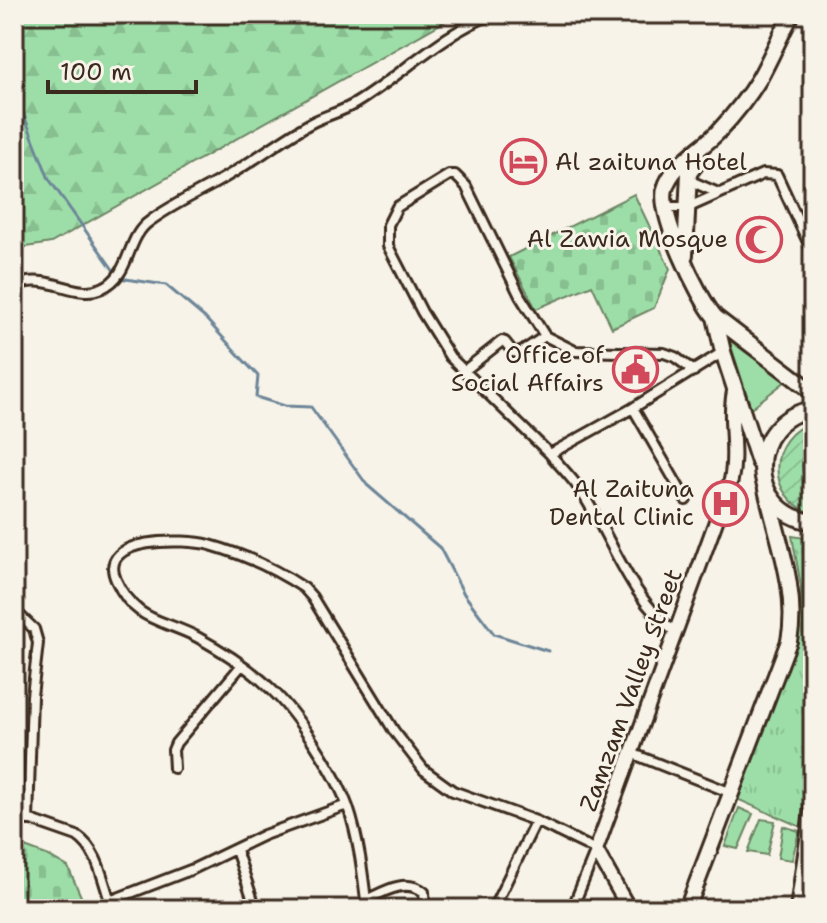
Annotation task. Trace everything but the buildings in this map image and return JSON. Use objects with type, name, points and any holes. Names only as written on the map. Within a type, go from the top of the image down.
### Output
[{"type":"highway","points":[[792,14],[745,101],[703,148],[673,172],[664,190],[665,207],[687,268],[704,303],[715,317],[813,392]]},
{"type":"highway","points":[[687,268],[685,243],[689,173],[699,161],[703,148]]},
{"type":"highway","points":[[687,909],[789,641],[792,625],[791,591],[766,489],[715,317]]},
{"type":"highway","points":[[761,470],[762,454],[773,431],[791,416],[813,409]]},
{"type":"highway","points":[[766,489],[780,508],[793,517],[813,522]]},
{"type":"highway","points":[[798,909],[808,885],[813,805]]},
{"type":"main road","name":"Zamzam Valley Street","points":[[629,909],[596,850],[731,480],[734,454],[730,405],[735,387]]},
{"type":"street","points":[[14,286],[39,280],[87,292],[103,288],[120,277],[136,236],[153,218],[269,152],[309,124],[352,105],[431,47],[493,14]]},
{"type":"street","points":[[673,172],[718,193]]},
{"type":"street","points":[[665,207],[689,207],[763,174],[777,175],[813,253]]},
{"type":"street","points":[[675,632],[648,604],[578,488],[550,454],[464,371],[437,339],[388,246],[388,225],[397,207],[449,175],[455,175],[466,186],[520,296],[545,336],[558,345],[583,353],[664,353],[694,371]]},
{"type":"street","points":[[464,371],[502,341],[513,352],[520,353],[545,336]]},
{"type":"street","points":[[550,454],[633,408],[723,352]]},
{"type":"street","points":[[633,408],[686,500]]},
{"type":"street","points":[[425,909],[424,892],[406,885],[367,904],[355,831],[347,805],[336,780],[286,706],[272,689],[196,636],[148,619],[132,605],[115,577],[115,562],[120,552],[130,546],[169,542],[209,544],[233,552],[304,588],[394,731],[424,770],[453,791],[536,821],[596,850],[572,909]]},
{"type":"street","points":[[14,610],[34,629],[38,643],[32,696],[28,820]]},
{"type":"street","points":[[174,768],[173,750],[176,743],[241,666]]},
{"type":"street","points":[[631,753],[729,792]]},
{"type":"street","points":[[89,909],[111,905],[264,835],[347,805]]},
{"type":"street","points":[[14,814],[86,842],[111,905]]},
{"type":"street","points":[[493,909],[536,821]]},
{"type":"street","points":[[236,850],[256,909]]},
{"type":"green space","points":[[14,14],[458,14],[51,243],[14,249]]},
{"type":"green space","points":[[634,194],[670,269],[654,308],[612,328],[592,285],[536,309],[509,257]]},
{"type":"green space","points":[[729,340],[786,381],[751,408]]},
{"type":"green space","points":[[813,422],[813,513],[797,506],[786,495],[777,468],[786,440],[798,429]]},
{"type":"green space","points":[[792,536],[813,539],[813,708],[801,827],[737,799],[785,672],[801,617],[801,586]]},
{"type":"green space","points":[[739,808],[753,814],[738,849],[725,846]]},
{"type":"green space","points":[[761,819],[775,821],[767,855],[748,852]]},
{"type":"green space","points":[[783,826],[799,831],[792,860],[778,858]]},
{"type":"green space","points":[[14,843],[68,867],[83,901],[61,909],[14,909]]},
{"type":"water","points":[[813,449],[813,482],[805,475],[802,466]]},
{"type":"waterway","points":[[14,90],[49,179],[119,278],[166,285],[205,318],[258,376],[256,397],[285,406],[311,407],[367,485],[440,548],[464,594],[494,634],[548,651]]},
{"type":"place","name":"Al zaituna Hotel","points":[[524,162]]},
{"type":"place","name":"Al Zawia Mosque","points":[[759,239]]},
{"type":"place","name":"Office of Social Affairs","points":[[635,369]]},
{"type":"place","name":"Al Zaituna Dental Clinic","points":[[725,503]]}]
